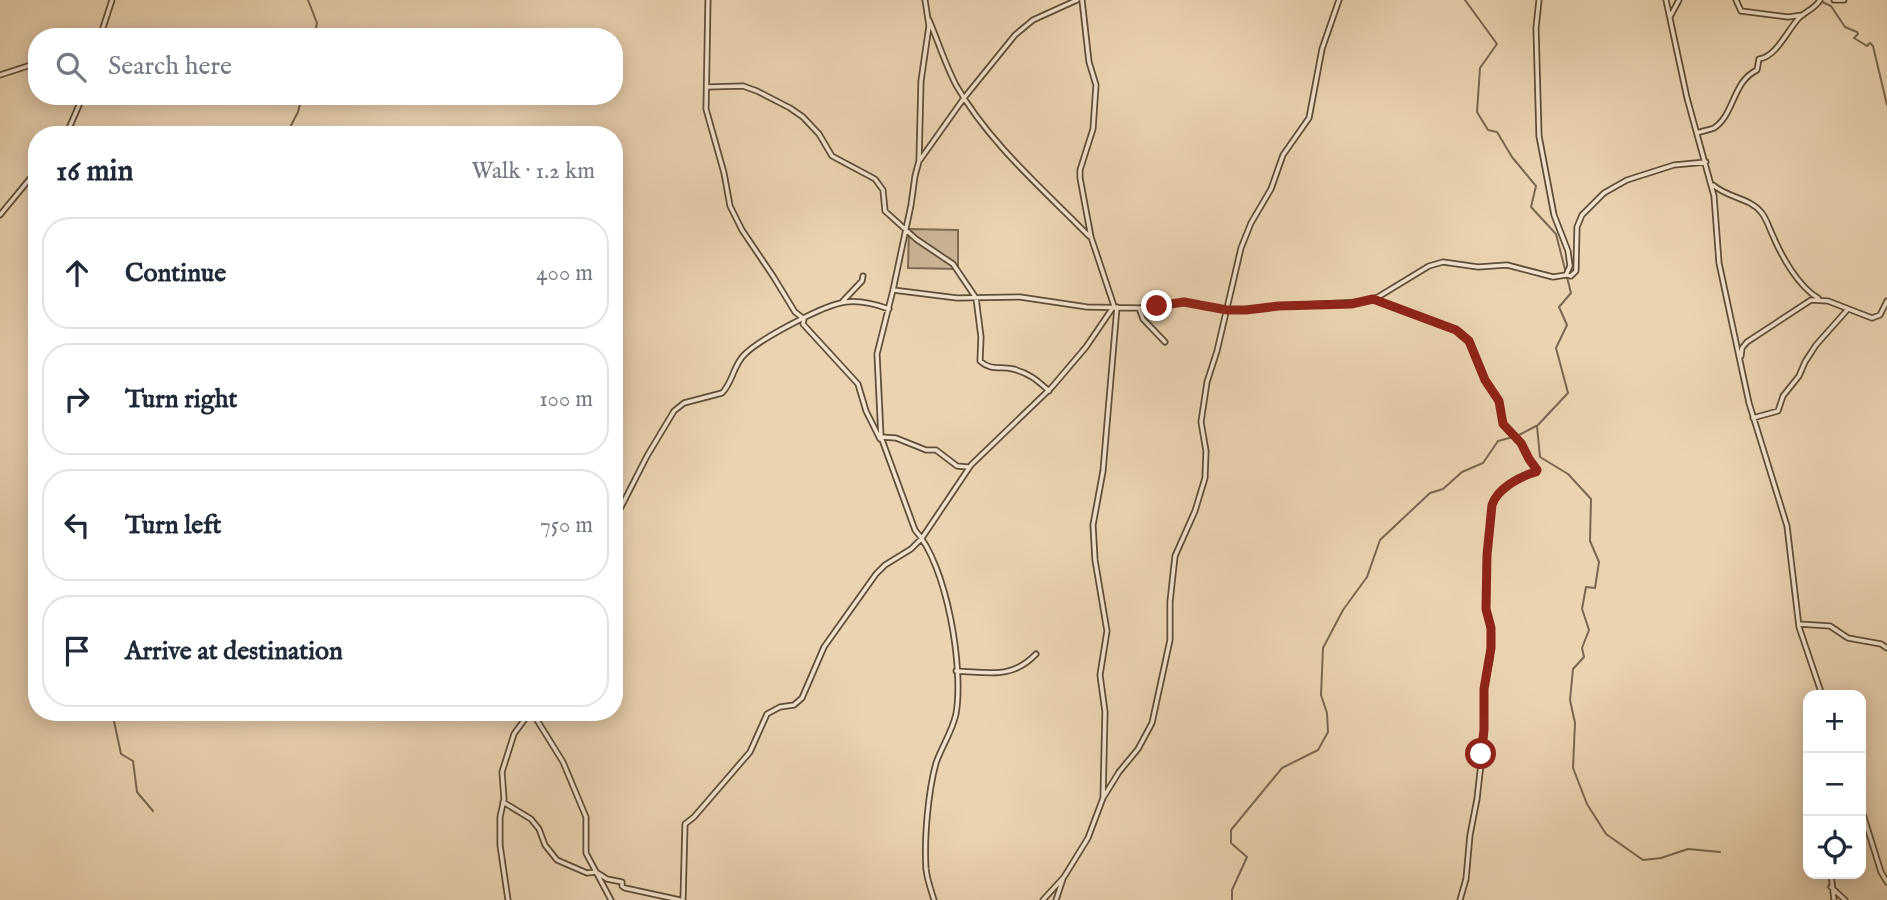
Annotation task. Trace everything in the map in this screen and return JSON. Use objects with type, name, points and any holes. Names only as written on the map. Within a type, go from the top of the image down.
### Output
[{"type":"street","points":[[103,28],[112,0]]},
{"type":"street","points":[[708,0],[706,109],[734,215],[795,313],[804,319]]},
{"type":"street","points":[[925,0],[929,18],[952,76],[964,98],[1012,158],[1091,237]]},
{"type":"street","points":[[919,161],[964,98],[1025,26],[1042,15],[1079,0],[1089,62],[1096,85],[1094,130],[1079,174],[1091,237],[1115,306],[1103,471],[1093,524],[1095,560],[1107,631],[1100,675],[1105,712],[1103,798]]},
{"type":"street","points":[[1043,900],[1064,877],[1088,838],[1103,798],[1138,749],[1152,723],[1170,640],[1170,602],[1175,556],[1195,511],[1205,478],[1206,451],[1201,422],[1203,404],[1241,248],[1250,225],[1269,193],[1283,155],[1310,118],[1322,49],[1339,0]]},
{"type":"street","points":[[1539,0],[1536,28],[1539,136],[1554,215],[1567,245],[1570,266],[1566,275]]},
{"type":"street","points":[[1665,0],[1687,98],[1712,184],[1719,263],[1753,418],[1787,526],[1798,624],[1820,690]]},
{"type":"street","points":[[1670,17],[1679,0]]},
{"type":"street","points":[[1735,0],[1741,11],[1788,17],[1803,15]]},
{"type":"street","points":[[1698,133],[1716,125],[1730,107],[1742,81],[1749,73],[1757,70],[1759,59],[1768,57],[1803,15],[1820,0]]},
{"type":"street","points":[[1834,0],[1844,0]]},
{"type":"street","points":[[929,18],[921,81],[919,161],[894,290],[877,354],[881,437],[915,530],[922,538],[946,598],[951,622],[957,701],[955,718],[937,761],[927,827],[926,869],[934,900]]},
{"type":"street","points":[[0,75],[28,66]]},
{"type":"street","points":[[707,87],[738,85],[753,89],[798,113],[819,134],[832,156],[876,180],[883,190],[886,211],[916,239],[953,264],[976,298],[981,337],[980,361],[989,368],[1009,368],[1030,374],[1049,391]]},
{"type":"street","points":[[70,126],[79,105]]},
{"type":"street","points":[[894,290],[940,297],[1020,297],[1080,306],[1139,308],[1184,302],[1227,310],[1351,304],[1373,299],[1429,266],[1443,262],[1474,267],[1507,265],[1553,277],[1571,276],[1576,271],[1576,232],[1579,220],[1604,193],[1627,180],[1674,165],[1706,162]]},
{"type":"street","points":[[0,215],[28,181]]},
{"type":"street","points":[[1712,184],[1727,196],[1751,203],[1760,211],[1794,273],[1810,293],[1864,316],[1877,317],[1887,301]]},
{"type":"street","points":[[623,503],[643,462],[677,407],[722,393],[745,354],[778,331],[842,302],[862,281],[863,276]]},
{"type":"street","points":[[1373,299],[1451,327],[1463,334],[1478,359],[1487,384],[1499,401],[1503,424],[1521,443],[1537,470],[1513,482],[1494,498],[1492,505],[1487,555],[1486,609],[1491,628],[1490,660],[1484,689],[1484,730],[1477,799],[1466,879],[1460,900]]},
{"type":"street","points":[[1741,358],[1745,344],[1778,320],[1811,300],[1823,300]]},
{"type":"street","points":[[842,302],[865,302],[889,309]]},
{"type":"street","points":[[503,802],[531,819],[539,829],[545,845],[558,860],[587,873],[596,872],[607,879],[622,882],[625,888],[681,900],[686,849],[683,826],[694,817],[747,755],[767,714],[780,707],[796,704],[802,698],[824,647],[876,575],[922,538],[971,466],[1049,391],[1086,347],[1115,306]]},
{"type":"street","points":[[1139,308],[1143,318],[1165,342]]},
{"type":"street","points":[[1753,418],[1778,411],[1783,396],[1799,376],[1806,360],[1823,336],[1848,309]]},
{"type":"street","points":[[804,319],[803,324],[858,384],[866,411],[884,447]]},
{"type":"street","points":[[881,437],[896,438],[927,450],[934,450],[957,466],[971,466]]},
{"type":"street","points":[[1798,624],[1830,626],[1848,638],[1881,644],[1887,648]]},
{"type":"street","points":[[956,671],[1013,672],[1036,654]]},
{"type":"street","points":[[508,900],[500,845],[502,772],[514,734],[524,721]]},
{"type":"street","points":[[537,721],[561,756],[584,811],[585,850],[611,900]]},
{"type":"street","points":[[1863,816],[1882,876],[1887,882]]},
{"type":"street","points":[[1056,900],[1064,877]]},
{"type":"street","points":[[1831,879],[1834,900]]},
{"type":"street","points":[[1831,887],[1845,900]]},
{"type":"shaded area","points":[[909,229],[958,230],[958,269],[908,268]]},
{"type":"waterway","points":[[308,0],[317,23],[316,28]]},
{"type":"waterway","points":[[1465,0],[1497,44],[1480,68],[1477,112],[1488,130],[1497,132],[1512,157],[1536,186],[1531,207],[1556,234],[1571,293],[1559,307],[1567,325],[1556,348],[1568,393],[1537,426],[1540,457],[1568,474],[1591,499],[1590,541],[1599,562],[1595,588],[1586,587],[1582,609],[1589,630],[1582,648],[1584,657],[1573,669],[1570,700],[1575,723],[1573,768],[1587,804],[1606,834],[1643,860],[1661,858],[1688,849],[1720,852]]},
{"type":"waterway","points":[[1820,1],[1831,6],[1845,27],[1857,32],[1854,38],[1867,46],[1870,43],[1873,46],[1887,105]]},
{"type":"waterway","points":[[291,126],[300,105]]},
{"type":"waterway","points":[[1232,900],[1232,890],[1247,857],[1231,843],[1231,830],[1282,768],[1318,750],[1328,732],[1327,713],[1321,695],[1323,648],[1343,610],[1367,577],[1380,540],[1430,493],[1443,489],[1462,472],[1483,463],[1498,441],[1517,436],[1536,426]]},
{"type":"waterway","points":[[114,721],[121,754],[133,761],[137,792],[153,811]]},
{"type":"route","points":[[1157,306],[1184,302],[1227,310],[1246,310],[1279,306],[1351,304],[1373,299],[1451,327],[1466,337],[1485,380],[1499,401],[1503,424],[1517,436],[1537,470],[1513,482],[1494,498],[1492,505],[1487,555],[1486,609],[1491,628],[1491,648],[1484,689],[1481,754]]}]
